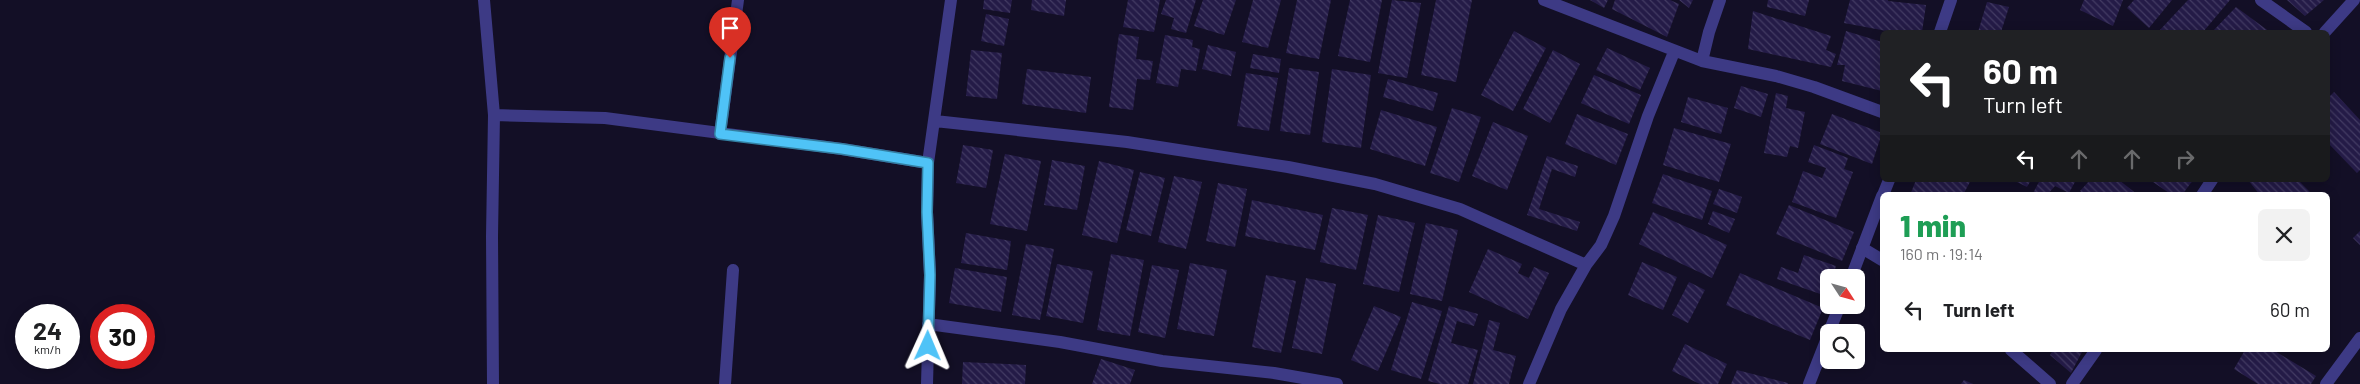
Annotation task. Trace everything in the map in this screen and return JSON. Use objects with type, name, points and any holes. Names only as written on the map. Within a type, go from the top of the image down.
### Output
[{"type":"street","points":[[484,0],[494,115],[492,236],[493,384]]},
{"type":"street","points":[[720,134],[738,0]]},
{"type":"street","points":[[927,384],[930,275],[927,212],[928,163],[951,0]]},
{"type":"street","points":[[1544,0],[1674,52],[1702,61],[1814,86],[1880,111]]},
{"type":"street","points":[[1702,61],[1720,0]]},
{"type":"street","points":[[1941,30],[1951,0]]},
{"type":"street","points":[[2261,0],[2303,30]]},
{"type":"street","points":[[2328,30],[2354,0]]},
{"type":"street","points":[[1529,384],[1560,310],[1586,265],[1601,245],[1614,216],[1648,116],[1674,52]]},
{"type":"street","points":[[494,115],[605,118],[842,149],[928,163]]},
{"type":"street","points":[[935,121],[1127,142],[1288,167],[1375,184],[1460,209],[1586,265]]},
{"type":"street","points":[[1854,269],[1880,203]]},
{"type":"street","points":[[1862,248],[1880,259]]},
{"type":"street","points":[[725,384],[733,270]]},
{"type":"street","points":[[928,324],[1060,342],[1162,361],[1274,373],[1337,384]]},
{"type":"street","points":[[2326,384],[2360,338]]},
{"type":"street","points":[[2013,352],[2050,384]]},
{"type":"street","points":[[2072,384],[2095,352]]},
{"type":"street","points":[[1809,384],[1820,356]]},
{"type":"building","points":[[984,0],[1012,0],[1010,13],[983,9]]},
{"type":"building","points":[[1032,0],[1066,0],[1064,16],[1031,10]]},
{"type":"building","points":[[1128,0],[1160,0],[1154,32],[1123,27]]},
{"type":"building","points":[[1166,0],[1196,0],[1186,33],[1171,29],[1174,18],[1161,14]]},
{"type":"building","points":[[1203,0],[1236,0],[1224,35],[1194,26]]},
{"type":"building","points":[[1253,0],[1281,0],[1268,48],[1242,42]]},
{"type":"building","points":[[1297,0],[1331,0],[1319,59],[1286,53]]},
{"type":"building","points":[[1350,0],[1382,0],[1370,62],[1338,56]]},
{"type":"building","points":[[1392,0],[1421,3],[1407,78],[1378,73]]},
{"type":"building","points":[[1436,0],[1472,0],[1456,82],[1421,75]]},
{"type":"building","points":[[1590,0],[1608,0],[1604,8]]},
{"type":"building","points":[[1615,0],[1670,0],[1679,4],[1667,37],[1612,9]]},
{"type":"building","points":[[1679,0],[1693,0],[1689,8]]},
{"type":"building","points":[[1768,0],[1809,0],[1805,16],[1767,7]]},
{"type":"building","points":[[1850,0],[1888,0],[1926,5],[1922,30],[1881,30],[1844,23]]},
{"type":"building","points":[[2084,0],[2123,0],[2113,26],[2080,10]]},
{"type":"building","points":[[2134,0],[2172,0],[2149,28],[2127,8]]},
{"type":"building","points":[[2188,0],[2230,0],[2205,30],[2160,30]]},
{"type":"building","points":[[2287,0],[2324,0],[2305,16]]},
{"type":"building","points":[[1987,2],[2009,7],[2002,30],[1979,30]]},
{"type":"building","points":[[2236,7],[2267,30],[2214,30]]},
{"type":"building","points":[[1753,11],[1831,36],[1826,50],[1836,54],[1831,67],[1748,49]]},
{"type":"building","points":[[986,14],[1009,19],[1004,46],[981,41]]},
{"type":"building","points":[[1514,31],[1546,48],[1513,111],[1481,95]]},
{"type":"building","points":[[1846,31],[1880,41],[1880,90],[1842,81],[1845,65],[1837,65]]},
{"type":"building","points":[[1119,34],[1139,37],[1136,59],[1153,61],[1150,80],[1137,79],[1133,110],[1109,107]]},
{"type":"building","points":[[1165,35],[1193,40],[1192,47],[1200,49],[1196,71],[1181,69],[1178,87],[1156,83]]},
{"type":"building","points":[[1208,45],[1236,52],[1231,76],[1202,69]]},
{"type":"building","points":[[1607,48],[1650,68],[1640,90],[1596,70]]},
{"type":"building","points":[[971,50],[1002,53],[997,99],[966,96]]},
{"type":"building","points":[[1553,50],[1580,64],[1550,123],[1523,109]]},
{"type":"building","points":[[1253,54],[1281,59],[1279,73],[1250,68]]},
{"type":"building","points":[[1289,68],[1319,72],[1310,135],[1280,131]]},
{"type":"building","points":[[1027,69],[1091,77],[1086,113],[1022,104]]},
{"type":"building","points":[[1332,69],[1371,75],[1361,148],[1322,142]]},
{"type":"building","points":[[1246,73],[1278,78],[1269,131],[1237,126]]},
{"type":"building","points":[[1594,75],[1641,95],[1629,124],[1581,103]]},
{"type":"building","points":[[1388,79],[1438,93],[1433,111],[1383,97]]},
{"type":"building","points":[[1741,86],[1768,94],[1761,117],[1734,108]]},
{"type":"building","points":[[2334,92],[2360,120],[2360,170],[2357,173],[2330,145],[2330,96]]},
{"type":"building","points":[[1776,93],[1788,96],[1786,108],[1805,112],[1798,148],[1790,146],[1787,157],[1764,153]]},
{"type":"building","points":[[1688,97],[1728,108],[1721,134],[1681,122]]},
{"type":"building","points":[[1452,108],[1481,117],[1459,182],[1430,173]]},
{"type":"building","points":[[1381,110],[1437,127],[1425,166],[1370,149]]},
{"type":"building","points":[[1577,114],[1628,134],[1616,165],[1565,144]]},
{"type":"building","points":[[1832,114],[1880,132],[1880,139],[1872,164],[1820,144]]},
{"type":"building","points":[[1493,122],[1528,136],[1507,190],[1472,176]]},
{"type":"building","points":[[1674,128],[1731,144],[1719,182],[1663,165]]},
{"type":"building","points":[[963,145],[993,150],[986,188],[956,183]]},
{"type":"building","points":[[1814,145],[1848,158],[1844,169],[1853,172],[1836,218],[1792,202],[1803,171],[1822,178],[1826,168],[1808,162]]},
{"type":"building","points":[[1005,154],[1041,161],[1027,231],[990,224]]},
{"type":"building","points":[[1547,156],[1578,166],[1575,177],[1552,169],[1539,209],[1580,222],[1577,231],[1527,215]]},
{"type":"building","points":[[1052,160],[1085,166],[1077,210],[1044,205]]},
{"type":"building","points":[[1099,161],[1134,170],[1117,243],[1082,235]]},
{"type":"building","points":[[1140,172],[1165,178],[1151,236],[1126,230]]},
{"type":"building","points":[[1663,174],[1712,191],[1702,220],[1652,203]]},
{"type":"building","points":[[1174,176],[1202,182],[1186,249],[1158,242]]},
{"type":"building","points":[[1915,182],[1970,182],[1965,192],[1911,192]]},
{"type":"building","points":[[2017,182],[2030,182],[2027,187]]},
{"type":"building","points":[[2039,182],[2075,182],[2070,192],[2055,186],[2050,192],[2034,192]]},
{"type":"building","points":[[2088,182],[2122,182],[2134,192],[2081,192],[2080,191]]},
{"type":"building","points":[[2153,182],[2192,182],[2184,192],[2168,192]]},
{"type":"building","points":[[2250,182],[2300,182],[2310,192],[2258,192]]},
{"type":"building","points":[[1218,183],[1247,189],[1235,247],[1206,241]]},
{"type":"building","points":[[1719,189],[1742,197],[1737,213],[1713,204]]},
{"type":"building","points":[[1252,200],[1323,215],[1315,250],[1245,236]]},
{"type":"building","points":[[1789,205],[1854,232],[1842,261],[1776,234]]},
{"type":"building","points":[[1332,208],[1368,215],[1356,270],[1320,262]]},
{"type":"building","points":[[1713,211],[1735,219],[1729,233],[1708,224]]},
{"type":"building","points":[[1653,212],[1727,245],[1712,278],[1639,244]]},
{"type":"building","points":[[1378,215],[1415,223],[1399,292],[1363,284]]},
{"type":"building","points":[[1426,223],[1458,230],[1442,301],[1410,294]]},
{"type":"building","points":[[2360,231],[2360,245],[2353,238]]},
{"type":"building","points":[[966,233],[1011,241],[1007,270],[961,263]]},
{"type":"building","points":[[1026,244],[1054,249],[1040,320],[1012,315]]},
{"type":"building","points":[[1488,249],[1522,264],[1518,273],[1529,278],[1534,267],[1549,273],[1528,319],[1469,292]]},
{"type":"building","points":[[1111,254],[1144,260],[1130,336],[1097,330]]},
{"type":"building","points":[[1804,255],[1836,266],[1835,269],[1820,269],[1820,294],[1777,279],[1781,267],[1798,273]]},
{"type":"building","points":[[1642,262],[1677,277],[1663,310],[1628,295]]},
{"type":"building","points":[[1190,263],[1227,270],[1214,336],[1177,329]]},
{"type":"building","points":[[1057,264],[1093,271],[1083,323],[1046,316]]},
{"type":"building","points":[[1152,265],[1179,270],[1165,338],[1138,332]]},
{"type":"building","points":[[955,268],[1007,277],[1001,312],[949,303]]},
{"type":"building","points":[[1740,273],[1820,307],[1821,314],[1810,340],[1726,305]]},
{"type":"building","points":[[1266,275],[1296,281],[1281,353],[1252,347]]},
{"type":"building","points":[[1306,278],[1336,284],[1322,354],[1292,348]]},
{"type":"building","points":[[1689,282],[1705,290],[1688,323],[1672,315]]},
{"type":"building","points":[[1412,302],[1442,311],[1421,379],[1391,370]]},
{"type":"building","points":[[1374,306],[1401,317],[1378,371],[1351,360]]},
{"type":"building","points":[[1449,306],[1478,314],[1474,326],[1457,321],[1451,343],[1478,350],[1468,384],[1440,384],[1428,381]]},
{"type":"building","points":[[1489,320],[1500,323],[1493,350],[1516,356],[1509,384],[1473,384]]},
{"type":"building","points":[[1685,344],[1727,364],[1718,384],[1700,384],[1672,371]]},
{"type":"building","points":[[2052,352],[2082,352],[2071,373],[2050,355]]},
{"type":"building","points":[[2244,352],[2276,352],[2316,376],[2311,384],[2258,384],[2234,369]]},
{"type":"building","points":[[1101,359],[1135,370],[1130,384],[1092,384]]},
{"type":"building","points":[[963,362],[1026,365],[1025,384],[962,384]]},
{"type":"building","points":[[1737,370],[1788,383],[1788,384],[1731,384]]},
{"type":"building","points":[[1964,380],[1973,384],[1961,384]]},
{"type":"route","points":[[730,58],[720,134],[842,149],[928,163],[927,212],[930,275],[928,346]]}]
